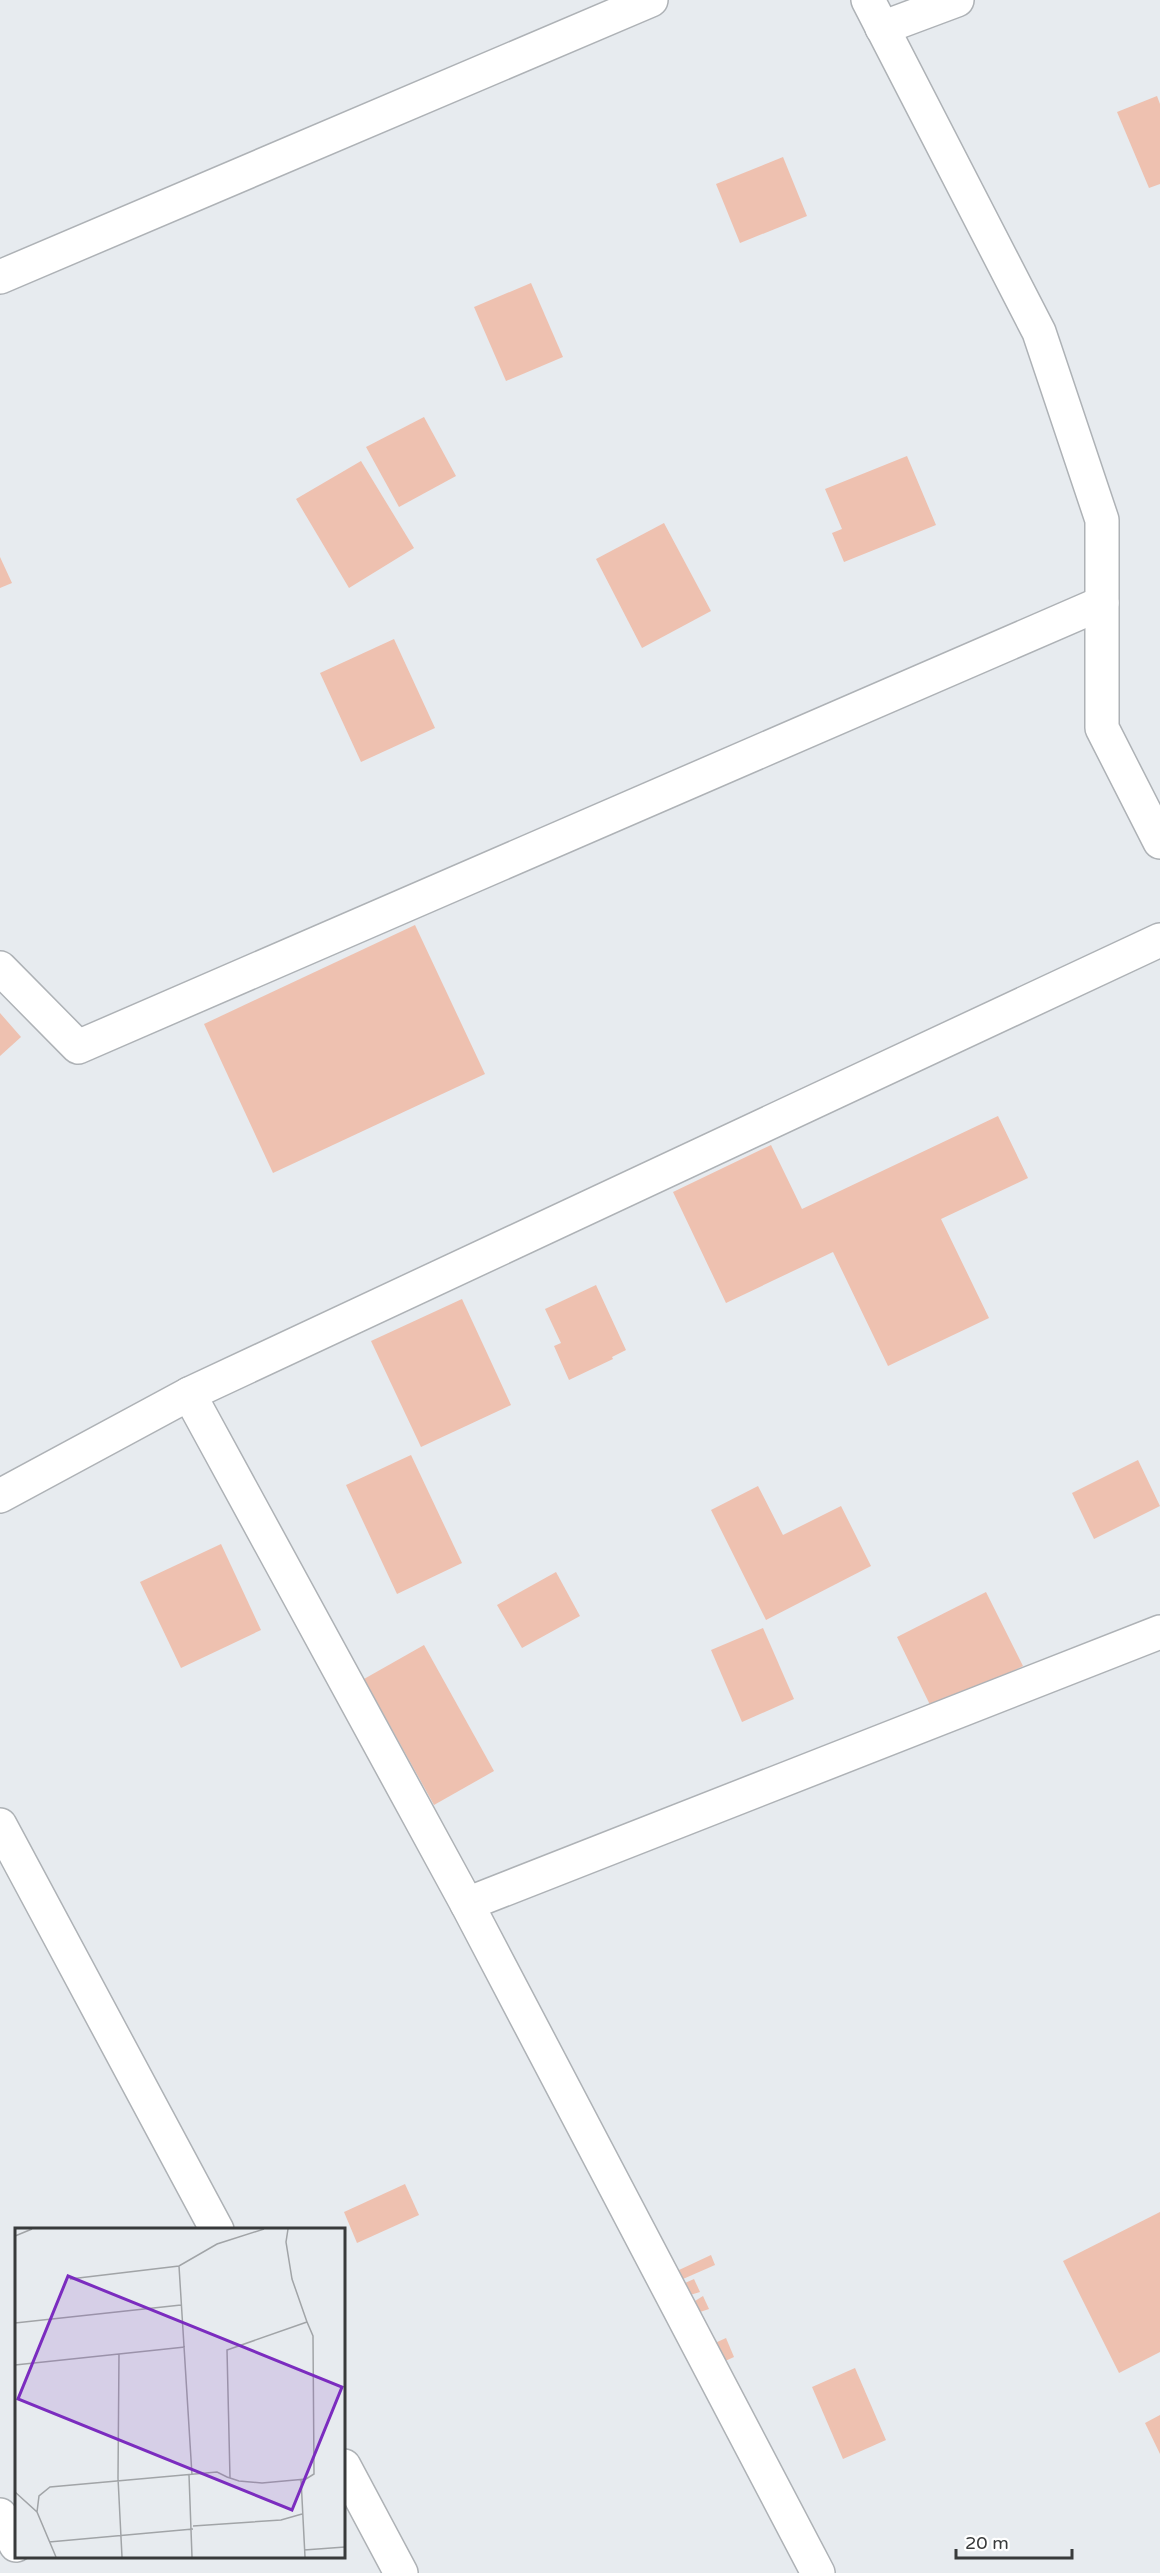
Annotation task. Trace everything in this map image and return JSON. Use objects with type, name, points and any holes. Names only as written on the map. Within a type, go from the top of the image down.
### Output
[{"type":"street","points":[[0,277],[651,0]]},
{"type":"street","points":[[957,0],[875,14],[1039,332],[1102,519],[1102,728],[1160,842]]},
{"type":"street","points":[[0,968],[78,1047],[1102,603]]},
{"type":"street","points":[[0,1496],[189,1394],[1160,940]]},
{"type":"street","points":[[189,1394],[467,1904],[818,2573]]},
{"type":"street","points":[[467,1904],[1160,1632]]},
{"type":"street","points":[[0,1826],[216,2228]]},
{"type":"street","points":[[345,2468],[401,2573]]},
{"type":"street","points":[[0,2515],[15,2543]]},
{"type":"building","points":[[1157,96],[1160,104],[1160,184],[1149,188],[1117,112]]},
{"type":"building","points":[[783,157],[807,216],[740,243],[716,184]]},
{"type":"building","points":[[531,283],[563,357],[506,381],[474,307]]},
{"type":"building","points":[[424,417],[456,476],[399,507],[366,447]]},
{"type":"building","points":[[907,456],[936,525],[844,562],[832,533],[842,529],[825,489]]},
{"type":"building","points":[[361,461],[414,548],[349,588],[296,499]]},
{"type":"building","points":[[664,523],[711,611],[642,648],[596,559]]},
{"type":"building","points":[[0,557],[12,583],[0,588]]},
{"type":"building","points":[[394,639],[435,728],[361,762],[320,673]]},
{"type":"building","points":[[415,925],[485,1074],[273,1173],[204,1024]]},
{"type":"building","points":[[0,1013],[21,1037],[0,1056]]},
{"type":"building","points":[[998,1116],[1028,1178],[941,1219],[989,1318],[888,1366],[833,1252],[726,1303],[673,1192],[771,1145],[802,1209]]},
{"type":"building","points":[[596,1285],[626,1350],[612,1357],[613,1359],[569,1380],[554,1346],[561,1343],[545,1309]]},
{"type":"building","points":[[462,1299],[511,1405],[421,1447],[371,1341]]},
{"type":"building","points":[[411,1455],[462,1563],[397,1594],[346,1485]]},
{"type":"building","points":[[1138,1460],[1160,1506],[1094,1539],[1072,1493]]},
{"type":"building","points":[[758,1486],[783,1535],[841,1506],[871,1566],[766,1620],[711,1510]]},
{"type":"building","points":[[221,1544],[261,1630],[181,1668],[140,1582]]},
{"type":"building","points":[[556,1572],[580,1616],[522,1648],[497,1605]]},
{"type":"building","points":[[986,1592],[1023,1666],[933,1711],[897,1637]]},
{"type":"building","points":[[763,1628],[794,1699],[742,1722],[711,1650]]},
{"type":"building","points":[[424,1645],[494,1771],[434,1805],[364,1679]]},
{"type":"building","points":[[405,2184],[419,2215],[357,2243],[344,2212]]},
{"type":"building","points":[[1160,2212],[1160,2352],[1119,2373],[1063,2261]]},
{"type":"building","points":[[711,2255],[715,2265],[683,2279],[679,2270]]},
{"type":"building","points":[[694,2279],[700,2292],[690,2295],[685,2283]]},
{"type":"building","points":[[703,2296],[709,2309],[700,2312],[695,2301]]},
{"type":"building","points":[[726,2338],[734,2357],[723,2362],[715,2343]]},
{"type":"building","points":[[855,2368],[886,2440],[843,2459],[812,2387]]},
{"type":"building","points":[[1160,2415],[1160,2454],[1145,2423]]}]
